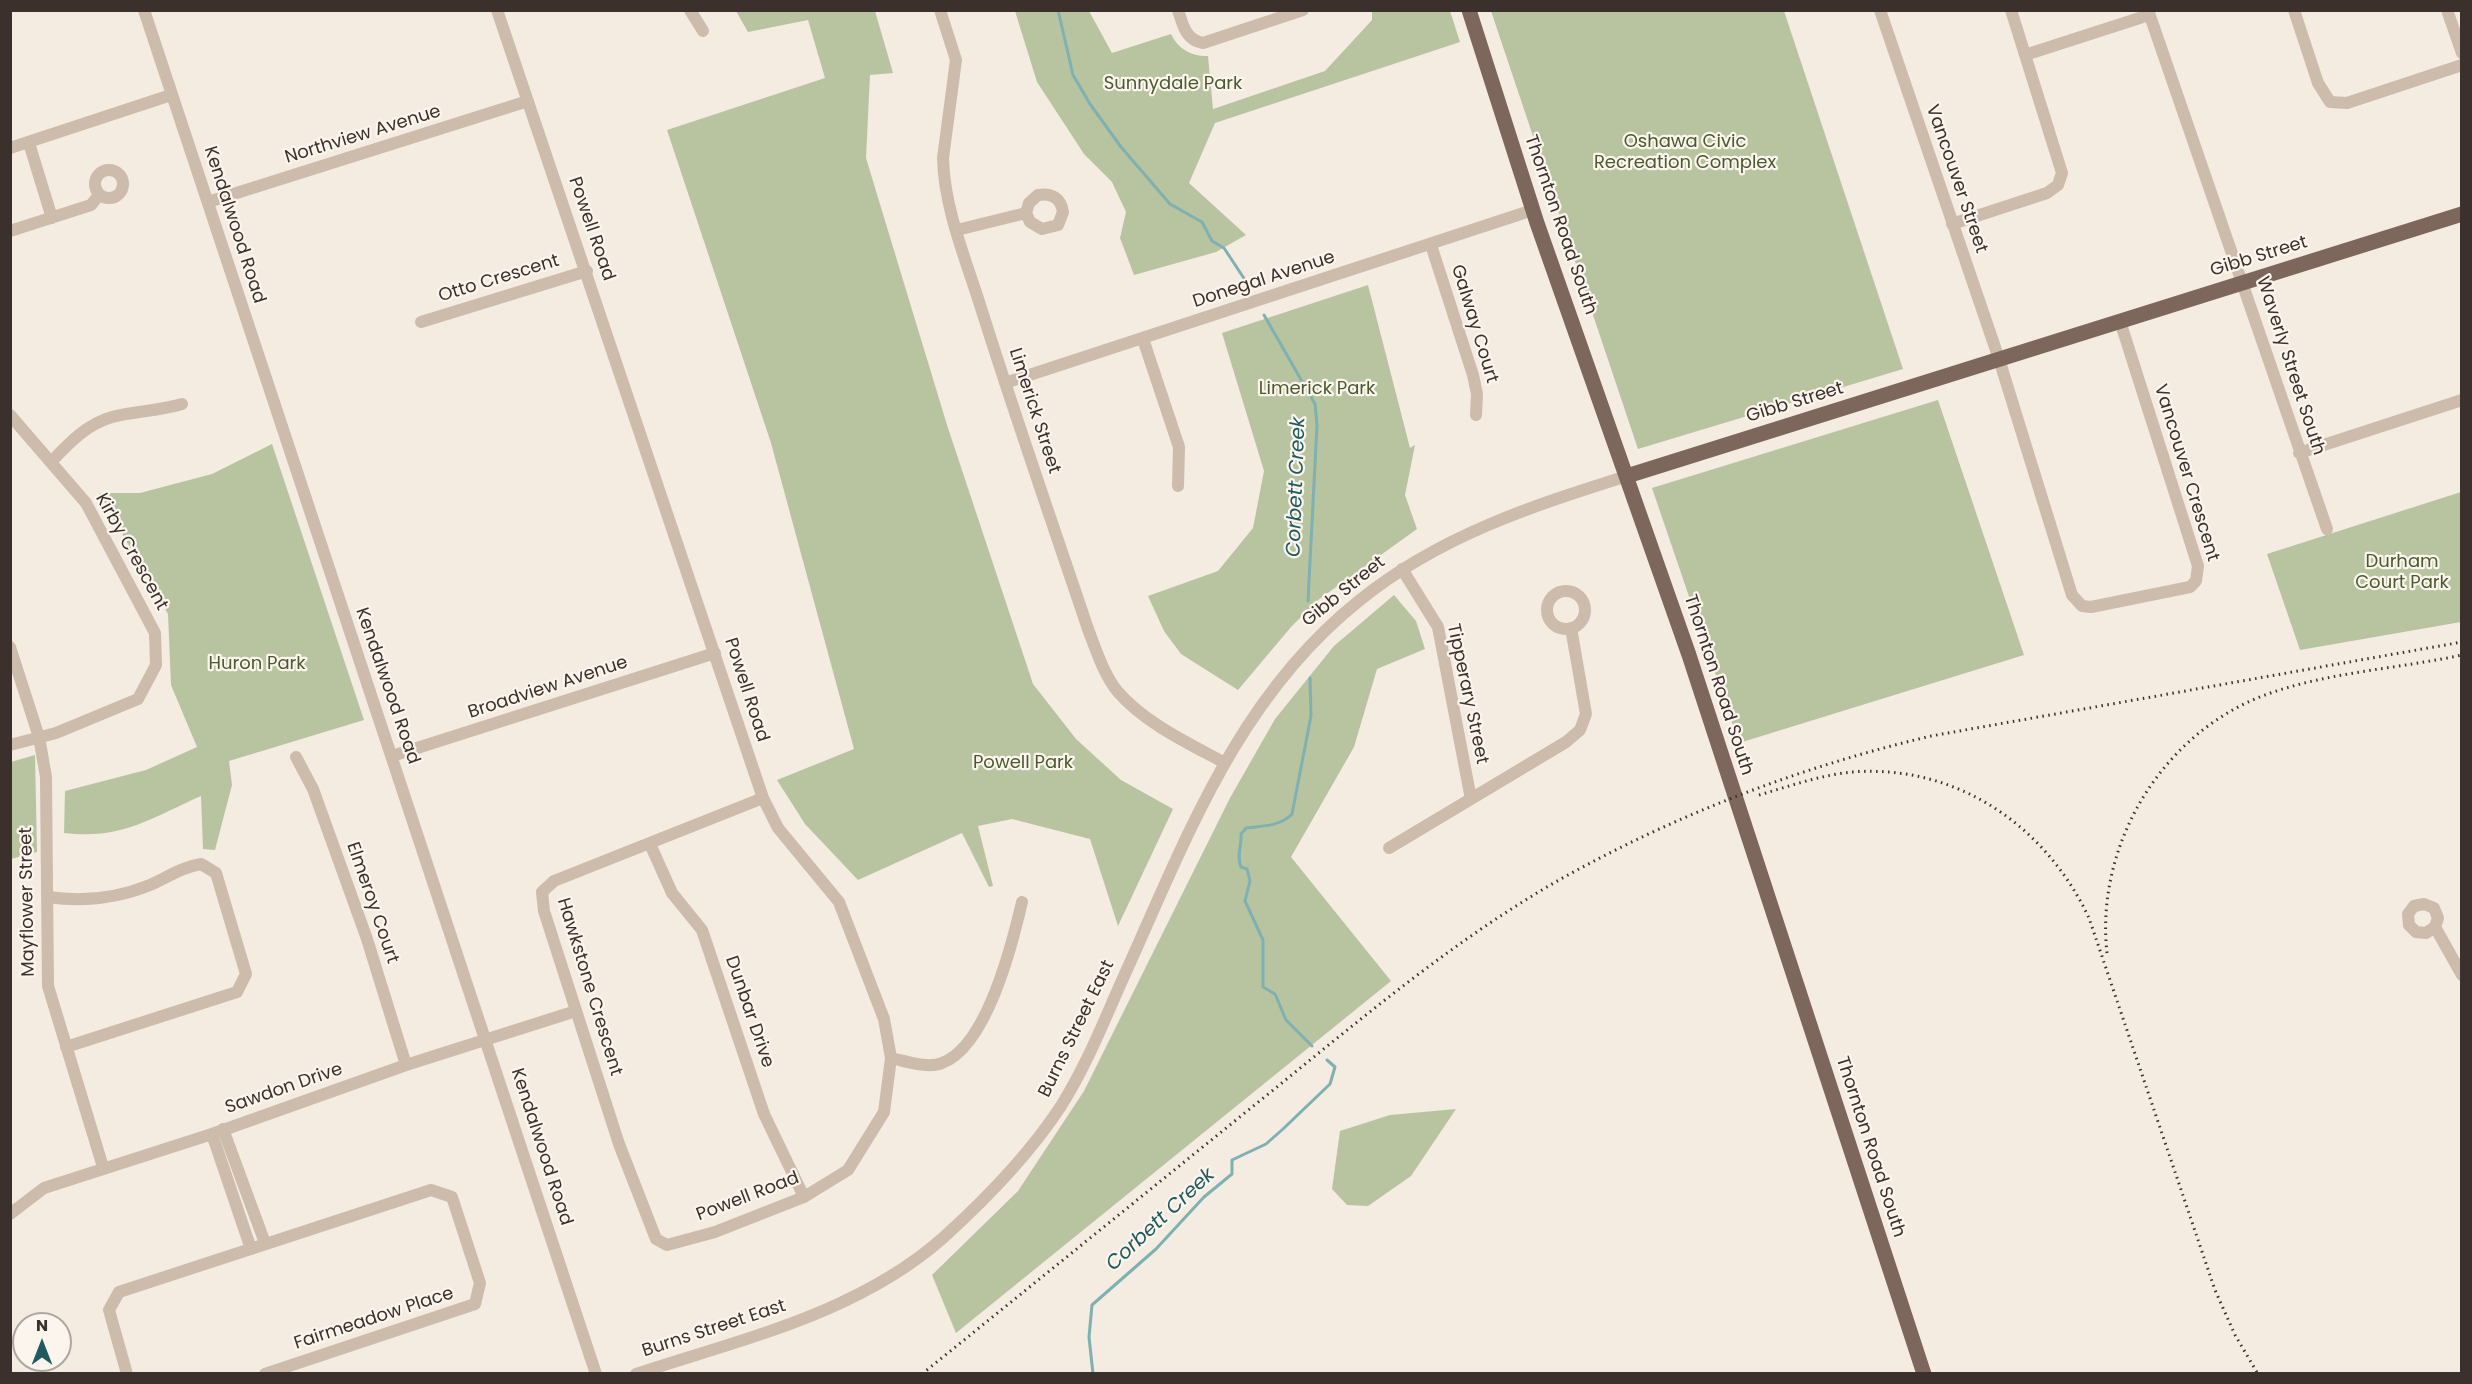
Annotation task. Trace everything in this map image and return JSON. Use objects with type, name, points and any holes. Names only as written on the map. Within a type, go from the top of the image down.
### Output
[{"type":"main road","name":"Thornton Road South","points":[[1468,10],[1533,210],[1689,655],[1924,1374]]},
{"type":"main road","name":"Gibb Street","points":[[1627,477],[2462,214]]},
{"type":"street","name":"Kendalwood Road","points":[[144,10],[596,1374]]},
{"type":"street","name":"Powell Road","points":[[497,10],[763,798],[778,828],[839,902],[884,1019],[891,1058],[884,1112],[848,1170],[804,1197],[715,1232],[667,1245]]},
{"type":"street","points":[[690,10],[703,31]]},
{"type":"street","name":"Limerick Street","points":[[940,10],[956,60],[943,158],[943,174],[957,230],[1005,383],[1100,661],[1117,691],[1136,710],[1223,762]]},
{"type":"street","points":[[1178,10],[1189,36],[1194,41],[1203,43],[1303,10]]},
{"type":"street","name":"Vancouver Street","points":[[1880,10],[1999,359]]},
{"type":"street","points":[[1952,224],[2047,193],[2058,185],[2062,173],[2011,10]]},
{"type":"street","points":[[2294,10],[2318,83],[2330,102],[2347,103],[2462,66]]},
{"type":"street","points":[[2447,10],[2462,53]]},
{"type":"street","points":[[2025,55],[2149,13]]},
{"type":"street","name":"Waverly Street South","points":[[2149,13],[2327,529]]},
{"type":"street","points":[[10,148],[171,95]]},
{"type":"street","name":"Northview Avenue","points":[[208,202],[528,101]]},
{"type":"street","points":[[29,142],[52,218]]},
{"type":"street","points":[[10,231],[91,205],[99,195]]},
{"type":"street","name":"Donegal Avenue","points":[[1005,383],[1533,210]]},
{"type":"street","points":[[957,230],[1026,213]]},
{"type":"street","name":"Galway Court","points":[[1431,245],[1473,375],[1477,393],[1476,415]]},
{"type":"street","name":"Otto Crescent","points":[[421,321],[587,271]]},
{"type":"street","name":"Vancouver Crescent","points":[[1999,359],[2076,602],[2082,606],[2091,607],[2190,587],[2196,580],[2198,566],[2120,321]]},
{"type":"street","points":[[1143,339],[1179,447],[1178,486]]},
{"type":"street","points":[[2299,453],[2462,400]]},
{"type":"street","points":[[52,461],[80,434],[98,423],[113,417],[164,410],[182,404]]},
{"type":"street","name":"Kirby Crescent","points":[[10,415],[86,503],[155,633],[156,665],[138,699],[39,737],[10,745]]},
{"type":"street","name":"Gibb Street","points":[[1223,762],[1248,721],[1294,662],[1338,618],[1402,569],[1445,544],[1500,518],[1627,477]]},
{"type":"street","name":"Tipperary Street","points":[[1402,569],[1438,627],[1471,799]]},
{"type":"street","points":[[1389,848],[1566,742],[1580,730],[1586,714],[1571,628]]},
{"type":"street","name":"Mayflower Street","points":[[10,647],[39,737],[46,777],[48,986],[103,1167]]},
{"type":"street","name":"Broadview Avenue","points":[[392,756],[715,653]]},
{"type":"street","name":"Elmeroy Court","points":[[296,757],[314,789],[367,939],[406,1065]]},
{"type":"street","name":"Burns Street East","points":[[636,1374],[804,1319],[877,1287],[942,1239],[1010,1173],[1043,1132],[1082,1067],[1223,762]]},
{"type":"street","name":"Hawkstone Crescent","points":[[667,1245],[656,1239],[619,1144],[544,911],[542,892],[554,881],[763,798]]},
{"type":"street","name":"Dunbar Drive","points":[[650,844],[672,893],[702,930],[764,1114],[804,1197]]},
{"type":"street","points":[[48,897],[66,900],[109,897],[149,885],[184,867],[201,864],[216,873],[246,974],[237,992],[66,1047]]},
{"type":"street","points":[[891,1058],[912,1063],[941,1064],[962,1049],[974,1036],[1008,960],[1022,902]]},
{"type":"street","points":[[2435,927],[2462,975]]},
{"type":"street","name":"Sawdon Drive","points":[[10,1214],[44,1188],[218,1131],[406,1065],[576,1011]]},
{"type":"street","points":[[218,1131],[265,1243]]},
{"type":"street","points":[[218,1131],[252,1249]]},
{"type":"street","name":"Fairmeadow Place","points":[[128,1374],[109,1310],[119,1292],[431,1190],[452,1197],[480,1283],[475,1304],[265,1374]]},
{"type":"green space","name":"Powell Park","points":[[736,11],[875,11],[893,73],[870,75],[866,158],[947,425],[1033,684],[1076,739],[1121,780],[1173,809],[1118,926],[1090,839],[1012,819],[978,826],[993,886],[989,887],[962,833],[858,880],[805,824],[777,780],[854,749],[771,443],[667,130],[825,78],[808,20],[748,32]]},
{"type":"green space","name":"Sunnydale Park","points":[[1015,11],[1089,11],[1112,53],[1171,34],[1177,44],[1186,51],[1208,56],[1213,109],[1325,71],[1372,20],[1372,11],[1450,11],[1460,42],[1215,123],[1189,183],[1246,235],[1216,252],[1134,275],[1120,238],[1126,212],[1112,182],[1084,154],[1037,82]]},
{"type":"green space","name":"Oshawa Civic Recreation Complex","points":[[1491,11],[1784,11],[1903,369],[1638,449]]},
{"type":"green space","name":"Limerick Park","points":[[1368,285],[1410,448],[1415,445],[1405,495],[1417,529],[1318,600],[1291,627],[1238,690],[1181,654],[1164,631],[1148,596],[1218,571],[1253,528],[1264,471],[1222,333]]},
{"type":"green space","points":[[1938,400],[2024,655],[1739,743],[1652,488]]},
{"type":"green space","name":"Huron Park","points":[[272,444],[364,720],[229,761],[232,785],[215,850],[203,849],[201,796],[151,819],[120,830],[103,833],[64,833],[65,791],[146,770],[197,747],[171,685],[168,614],[99,493],[140,493],[212,474]]},
{"type":"green space","name":"Durham Court Park","points":[[2461,492],[2461,622],[2300,650],[2267,554]]},
{"type":"green space","points":[[1394,595],[1416,621],[1425,649],[1377,669],[1354,747],[1291,857],[1391,981],[956,1333],[932,1275],[1018,1191],[1084,1091],[1230,798],[1275,719],[1334,646]]},
{"type":"green space","points":[[35,755],[37,852],[11,859],[11,762]]},
{"type":"green space","points":[[1456,1109],[1411,1176],[1368,1206],[1347,1205],[1332,1189],[1340,1131],[1390,1115]]},
{"type":"waterway","name":"Corbett Creek","points":[[1058,10],[1073,75],[1090,104],[1121,147],[1170,204],[1202,222],[1212,241],[1224,248],[1251,289]]},
{"type":"waterway","name":"Corbett Creek","points":[[1264,315],[1315,404],[1317,425],[1308,601]]},
{"type":"waterway","name":"Corbett Creek","points":[[1310,678],[1311,716],[1292,814],[1277,823],[1246,828],[1241,834],[1239,858],[1241,867],[1247,869],[1250,881],[1245,901],[1263,940],[1263,987],[1275,994],[1286,1020],[1312,1046]]},
{"type":"waterway","name":"Corbett Creek","points":[[1093,1374],[1089,1337],[1092,1305],[1156,1249],[1204,1197],[1232,1174],[1232,1160],[1266,1144],[1330,1084],[1335,1067],[1327,1060]]},
{"type":"railway","points":[[922,1374],[1445,954],[1520,903],[1603,856],[1648,834],[1787,778],[1834,762],[1931,736],[2462,642]]},
{"type":"railway","points":[[2107,953],[2106,912],[2112,872],[2125,834],[2143,798],[2167,765],[2195,736],[2228,713],[2265,695],[2289,687],[2337,676],[2462,655]]},
{"type":"railway","points":[[1759,795],[1840,773],[1891,772],[1927,778],[1962,790],[1994,807],[2023,829],[2049,855],[2071,885],[2089,918],[2215,1290],[2235,1335],[2258,1374]]}]
